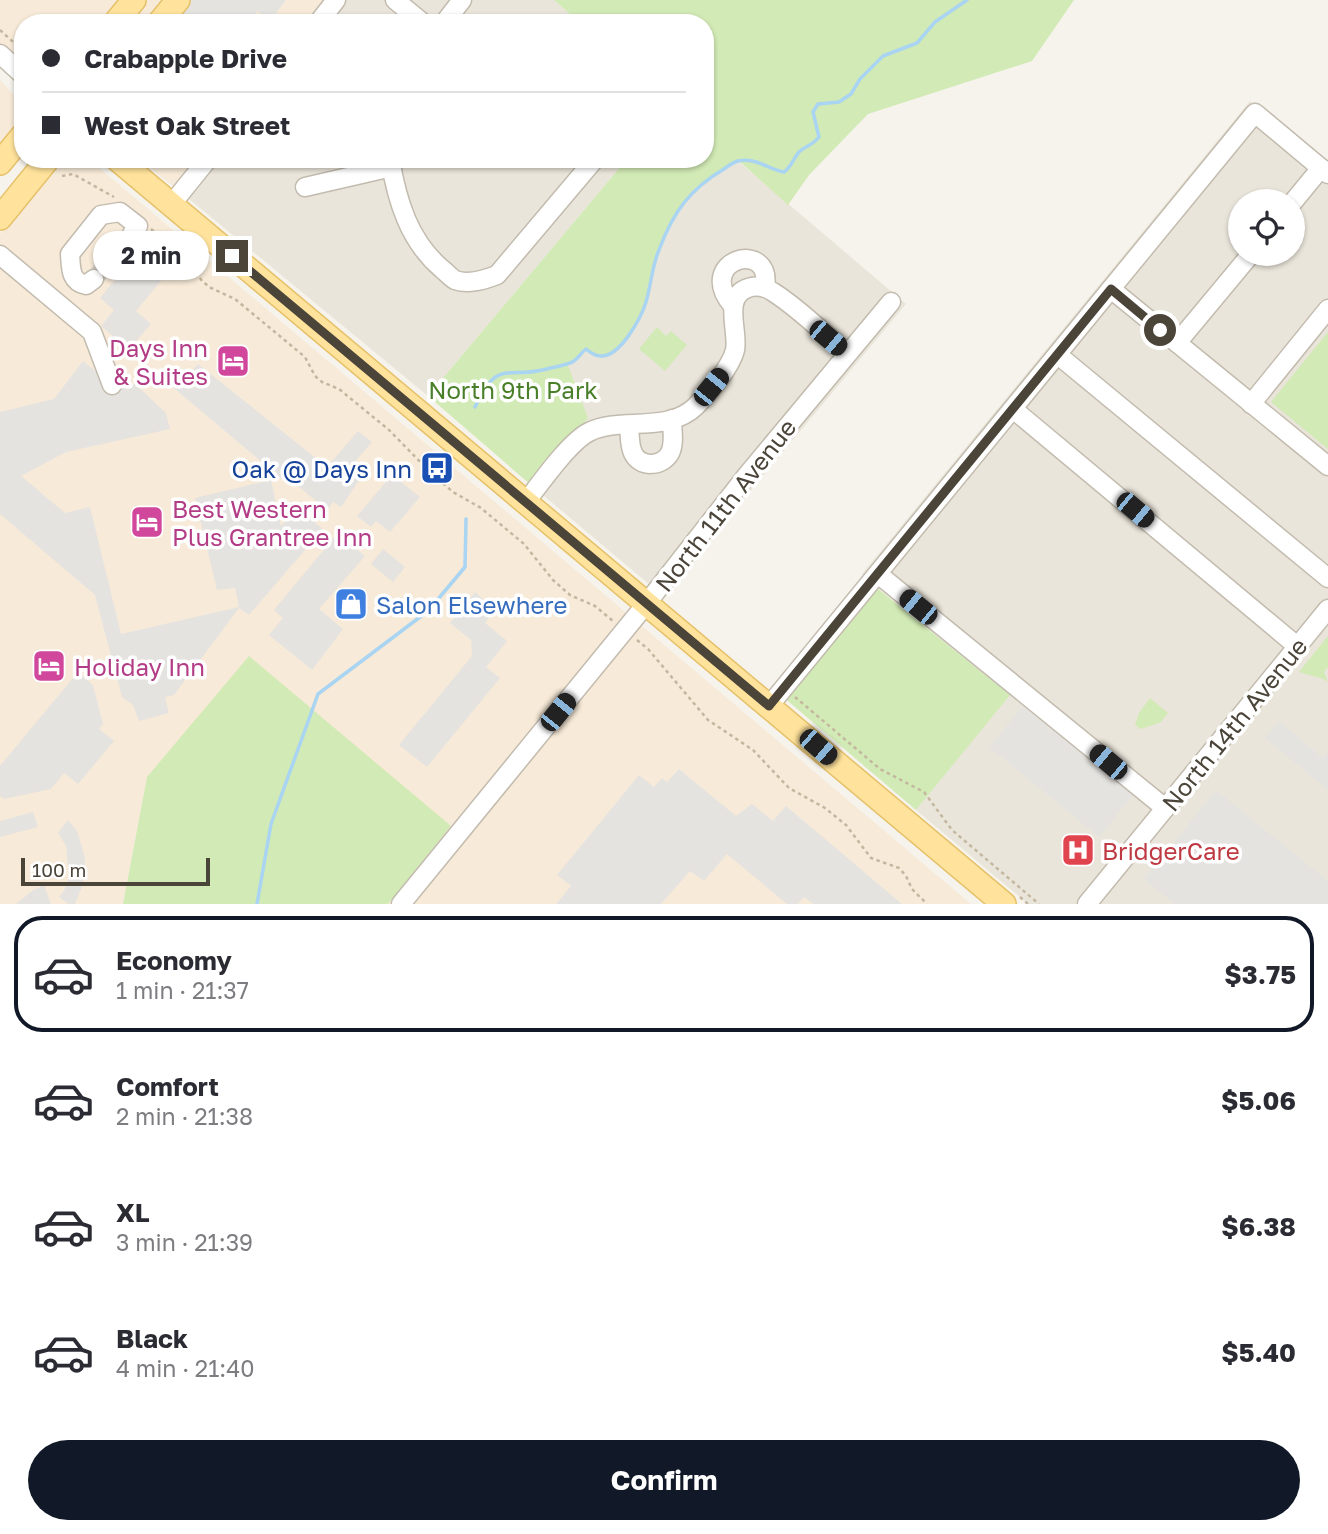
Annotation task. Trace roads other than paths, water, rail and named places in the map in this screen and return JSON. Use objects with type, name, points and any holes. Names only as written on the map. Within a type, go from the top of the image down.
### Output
[{"type":"main road","points":[[122,14],[134,0]]},
{"type":"main road","points":[[166,14],[178,0]]},
{"type":"main road","points":[[0,163],[14,146]]},
{"type":"main road","points":[[0,218],[41,168]]},
{"type":"main road","points":[[128,168],[1004,904]]},
{"type":"street","points":[[325,14],[336,0]]},
{"type":"street","points":[[396,0],[413,14]]},
{"type":"street","points":[[451,14],[462,0]]},
{"type":"street","points":[[0,54],[14,67]]},
{"type":"street","points":[[769,706],[1255,113],[1325,171],[1305,190]]},
{"type":"street","points":[[172,205],[201,168]]},
{"type":"street","points":[[305,187],[373,168]]},
{"type":"street","points":[[392,168],[413,237],[428,257],[454,280],[479,282],[497,275],[587,168]]},
{"type":"street","points":[[94,279],[86,285],[79,284],[72,276],[69,254],[101,215],[120,212],[138,226],[132,234]]},
{"type":"street","points":[[0,255],[92,331],[112,385]]},
{"type":"street","points":[[733,306],[723,285],[726,268],[735,260],[748,258],[758,265],[764,274],[765,288]]},
{"type":"street","points":[[1177,343],[1241,266]]},
{"type":"street","points":[[525,503],[577,440],[590,431],[672,419],[695,407],[727,367],[735,351],[733,306],[741,292],[756,286],[773,292],[847,353]]},
{"type":"street","points":[[1111,289],[1328,466]]},
{"type":"street","name":"North 11th Avenue","points":[[401,904],[647,603],[747,475],[891,302]]},
{"type":"street","points":[[1251,404],[1328,309]]},
{"type":"street","points":[[1058,355],[1328,578]]},
{"type":"street","points":[[1013,409],[1297,646]]},
{"type":"street","points":[[629,425],[632,453],[642,462],[655,464],[667,458],[670,452],[672,419]]},
{"type":"street","points":[[878,574],[1165,808]]},
{"type":"street","name":"North 14th Avenue","points":[[1087,904],[1328,609]]},
{"type":"waterway","points":[[475,407],[490,382],[504,373],[533,372],[565,365],[574,361],[586,349],[601,356],[615,350],[629,335],[640,317],[664,236],[692,193],[738,161],[756,162],[784,172],[799,152],[819,137],[813,112],[818,104],[839,102],[851,94],[860,79],[883,56],[917,43],[935,22],[967,0]]},
{"type":"waterway","points":[[257,904],[271,824],[318,694],[428,611],[465,567],[466,519]]},
{"type":"tunnel","points":[[94,279],[132,234]]},
{"type":"place","name":"Days Inn & Suites","points":[[233,361]]},
{"type":"place","name":"Oak @ Days Inn","points":[[437,468]]},
{"type":"place","name":"Best Western Plus Grantree Inn","points":[[147,522]]},
{"type":"place","name":"Salon Elsewhere","points":[[351,604]]},
{"type":"place","name":"Holiday Inn","points":[[49,666]]},
{"type":"place","name":"BridgerCare","points":[[1078,850]]},
{"type":"park label","name":"North 9th Park","points":[[513,389]]}]
